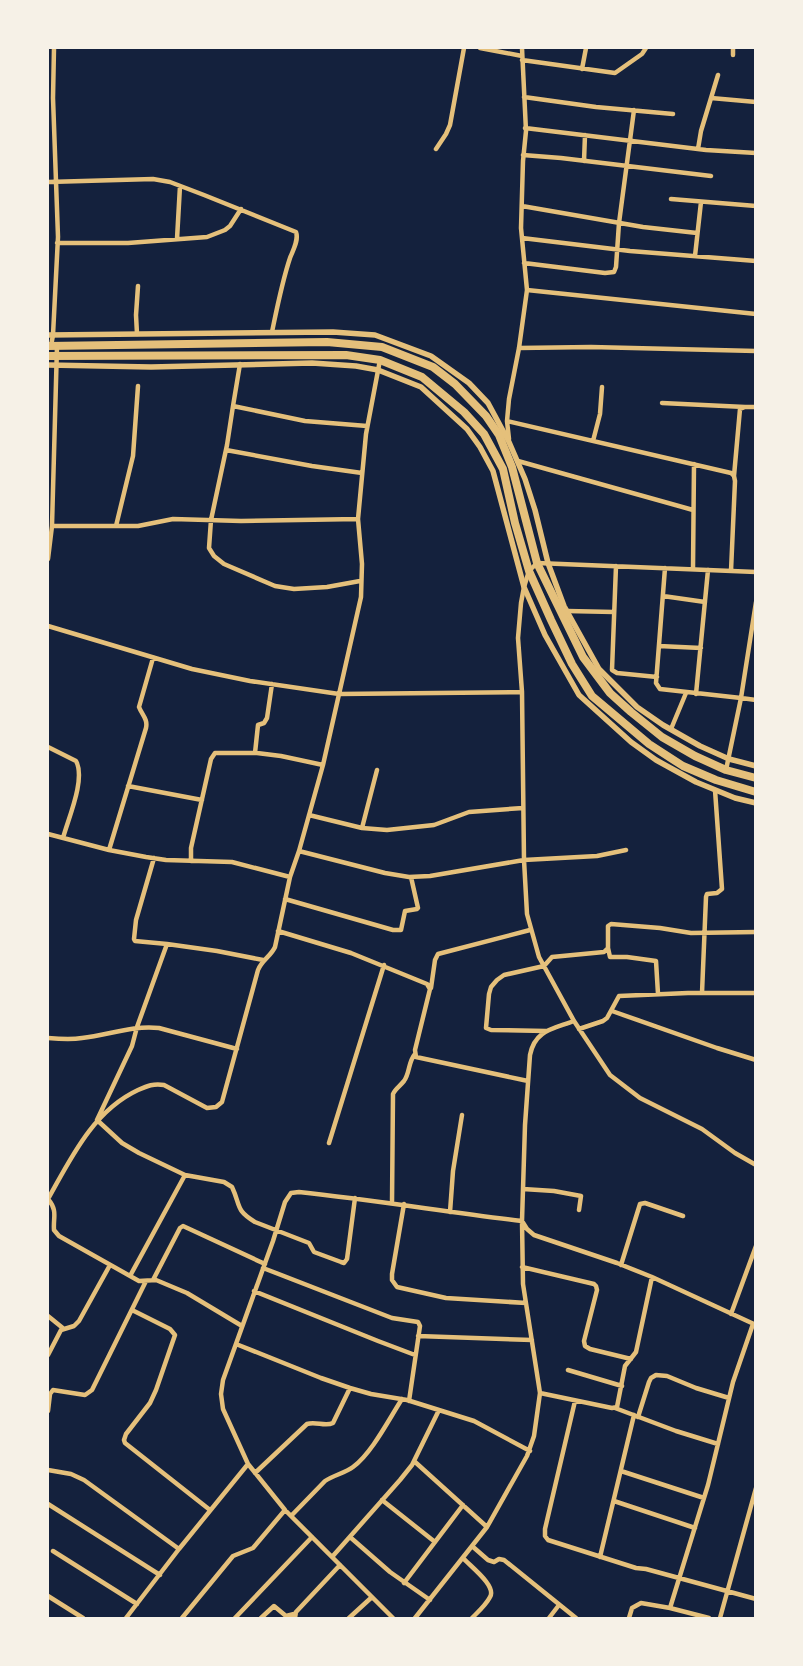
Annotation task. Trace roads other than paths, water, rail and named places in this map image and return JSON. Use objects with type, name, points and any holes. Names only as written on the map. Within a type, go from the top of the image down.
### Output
[{"type":"main road","points":[[52,346],[352,343],[382,347],[433,367],[455,384],[486,416],[515,464],[537,563],[583,657],[610,692],[629,711],[662,737],[695,756],[726,770],[756,778]]},
{"type":"main road","points":[[48,356],[346,355],[380,360],[422,377],[464,412],[484,434],[503,469],[515,523],[530,570],[572,664],[592,696],[649,744],[683,766],[716,780],[756,792]]},
{"type":"street","points":[[48,559],[52,526],[57,366],[57,357],[50,335],[57,243],[52,98],[54,48]]},
{"type":"street","points":[[436,149],[446,134],[453,116],[464,48]]},
{"type":"street","points":[[480,48],[522,58],[614,73],[642,54],[646,48]]},
{"type":"street","points":[[522,48],[525,128],[522,238],[527,290],[507,421],[509,442],[515,464],[535,510],[548,563],[567,611],[599,669],[637,707],[671,729],[700,746],[729,759],[756,766]]},
{"type":"street","points":[[582,69],[586,48]]},
{"type":"street","points":[[733,48],[733,55]]},
{"type":"street","points":[[698,149],[701,131],[718,75]]},
{"type":"street","points":[[524,97],[596,107],[673,114]]},
{"type":"street","points":[[711,98],[756,102]]},
{"type":"street","points":[[524,264],[611,274],[614,272],[634,110]]},
{"type":"street","points":[[525,128],[698,149],[756,153]]},
{"type":"street","points":[[584,160],[585,135]]},
{"type":"street","points":[[523,155],[584,160],[711,176]]},
{"type":"street","points":[[48,182],[142,178],[170,182],[296,232],[297,236],[284,278],[272,332]]},
{"type":"street","points":[[177,239],[180,186]]},
{"type":"street","points":[[671,199],[756,206]]},
{"type":"street","points":[[695,256],[701,202]]},
{"type":"street","points":[[522,206],[619,223],[697,233]]},
{"type":"street","points":[[57,243],[128,244],[206,237],[225,230],[241,210]]},
{"type":"street","points":[[522,238],[618,249],[756,260]]},
{"type":"street","points":[[137,334],[138,286]]},
{"type":"street","points":[[527,290],[756,314]]},
{"type":"street","points":[[50,335],[272,332],[333,332],[375,335],[431,356],[469,383],[488,403],[509,442]]},
{"type":"street","points":[[382,347],[386,338]]},
{"type":"street","points":[[519,348],[591,347],[756,351]]},
{"type":"street","points":[[97,1120],[124,1097],[150,1085],[164,1085],[207,1108],[216,1107],[222,1102],[225,1094],[258,970],[263,960],[274,950],[290,877],[323,765],[361,597],[362,564],[358,519],[367,426],[380,360]]},
{"type":"street","points":[[48,365],[151,366],[312,362],[378,370],[421,388],[467,429],[480,447],[493,472],[524,587],[545,635],[579,694],[630,742],[656,760],[714,790],[756,803]]},
{"type":"street","points":[[240,364],[226,450],[211,520],[209,548],[214,556],[224,564],[275,586],[308,589],[360,581]]},
{"type":"street","points":[[116,526],[133,456],[138,386]]},
{"type":"street","points":[[593,441],[600,414],[602,387]]},
{"type":"street","points":[[662,403],[756,407]]},
{"type":"street","points":[[233,406],[296,420],[367,426]]},
{"type":"street","points":[[731,570],[734,476],[740,409],[745,407]]},
{"type":"street","points":[[507,421],[694,464],[731,473],[734,476]]},
{"type":"street","points":[[226,450],[362,473]]},
{"type":"street","points":[[48,462],[54,463]]},
{"type":"street","points":[[515,464],[693,510]]},
{"type":"street","points":[[692,569],[694,464]]},
{"type":"street","points":[[52,526],[138,526],[173,518],[211,520],[358,519]]},
{"type":"street","points":[[756,572],[537,563],[530,570],[524,587],[518,638],[522,692],[526,906],[530,930],[539,957],[574,1021],[610,1075],[640,1098],[702,1129],[756,1165]]},
{"type":"street","points":[[616,566],[612,670],[617,673],[657,677]]},
{"type":"street","points":[[666,568],[656,683],[660,689],[756,700]]},
{"type":"street","points":[[696,694],[708,570]]},
{"type":"street","points":[[663,596],[705,602]]},
{"type":"street","points":[[726,770],[753,638],[756,602]]},
{"type":"street","points":[[567,611],[614,612]]},
{"type":"street","points":[[48,626],[192,669],[340,694],[522,692]]},
{"type":"street","points":[[659,646],[701,648]]},
{"type":"street","points":[[109,850],[146,728],[147,722],[139,707],[153,658]]},
{"type":"street","points":[[255,753],[258,725],[267,718],[272,684]]},
{"type":"street","points":[[671,729],[686,693]]},
{"type":"street","points":[[629,711],[637,707]]},
{"type":"street","points":[[48,747],[76,761],[80,772],[78,788],[62,838]]},
{"type":"street","points":[[191,861],[190,852],[211,759],[214,753],[255,753],[281,756],[323,765]]},
{"type":"street","points":[[362,828],[377,770]]},
{"type":"street","points":[[128,786],[202,800]]},
{"type":"street","points":[[702,993],[706,897],[707,894],[717,893],[722,890],[714,790]]},
{"type":"street","points":[[309,816],[362,828],[387,830],[434,825],[469,812],[523,808]]},
{"type":"street","points":[[48,834],[109,850],[154,858],[242,864],[290,877]]},
{"type":"street","points":[[299,851],[385,873],[411,877],[430,876],[524,860],[597,856],[626,850]]},
{"type":"street","points":[[154,858],[136,920],[134,939],[138,942],[218,951],[263,960]]},
{"type":"street","points":[[285,898],[394,930],[401,930],[405,911],[418,908],[411,877]]},
{"type":"street","points":[[658,994],[656,961],[610,957],[608,954],[608,926],[611,924],[704,933],[756,932]]},
{"type":"street","points":[[392,1202],[393,1094],[406,1078],[410,1061],[415,1054],[435,960],[438,954],[530,930]]},
{"type":"street","points":[[278,931],[384,965],[424,982],[430,989]]},
{"type":"street","points":[[167,944],[132,1046],[97,1120],[76,1150],[48,1199],[53,1206],[56,1233],[138,1281],[161,1281],[191,1294],[242,1326]]},
{"type":"street","points":[[547,1031],[491,1030],[486,1028],[491,987],[504,975],[544,966],[552,957],[602,952],[608,948]]},
{"type":"street","points":[[328,1143],[384,965]]},
{"type":"street","points":[[579,1029],[603,1020],[612,1011],[619,996],[756,993]]},
{"type":"street","points":[[612,1011],[756,1060]]},
{"type":"street","points":[[415,1618],[487,1526],[530,1451],[534,1436],[540,1393],[522,1267],[523,1189],[528,1081],[532,1046],[536,1039],[547,1031],[574,1021]]},
{"type":"street","points":[[48,1038],[83,1038],[137,1027],[159,1028],[237,1049]]},
{"type":"street","points":[[415,1054],[420,1058],[528,1081]]},
{"type":"street","points":[[450,1212],[453,1171],[462,1115]]},
{"type":"street","points":[[97,1120],[131,1148],[185,1175],[224,1182],[232,1187],[238,1208],[255,1222],[309,1243],[314,1252],[344,1263],[347,1259],[355,1198]]},
{"type":"street","points":[[130,1276],[185,1175]]},
{"type":"street","points":[[523,1189],[554,1191],[581,1196],[579,1210]]},
{"type":"street","points":[[393,1618],[285,1510],[248,1464],[223,1409],[222,1380],[264,1266],[285,1202],[290,1193],[299,1192],[392,1202],[450,1212],[522,1221]]},
{"type":"street","points":[[621,1265],[640,1204],[645,1203],[683,1216]]},
{"type":"street","points":[[404,1204],[392,1274],[392,1280],[397,1287],[446,1298],[526,1304]]},
{"type":"street","points":[[522,1221],[534,1235],[652,1277],[754,1325],[729,1398],[704,1498],[670,1608]]},
{"type":"street","points":[[153,1280],[180,1228],[183,1226],[264,1266],[392,1318],[418,1322],[420,1326],[409,1401]]},
{"type":"street","points":[[731,1314],[756,1246]]},
{"type":"street","points":[[48,1355],[59,1333],[79,1322],[110,1265]]},
{"type":"street","points":[[522,1267],[594,1284],[597,1290],[584,1341],[585,1346],[590,1350],[631,1359]]},
{"type":"street","points":[[614,1408],[618,1405],[625,1366],[636,1352],[652,1277]]},
{"type":"street","points":[[48,1387],[80,1395],[90,1393],[146,1281]]},
{"type":"street","points":[[254,1291],[415,1355]]},
{"type":"street","points":[[132,1310],[170,1329],[174,1335],[156,1390],[150,1403],[126,1434],[125,1443],[210,1510]]},
{"type":"street","points":[[48,1316],[64,1329]]},
{"type":"street","points":[[418,1336],[532,1340]]},
{"type":"street","points":[[236,1344],[350,1388],[371,1394],[402,1399],[474,1421],[530,1451]]},
{"type":"street","points":[[568,1370],[622,1386]]},
{"type":"street","points":[[600,1557],[636,1416],[651,1378],[660,1375],[675,1378],[696,1388],[729,1398]]},
{"type":"street","points":[[255,1473],[307,1424],[313,1422],[328,1425],[333,1423],[350,1388]]},
{"type":"street","points":[[48,1411],[51,1392],[56,1390]]},
{"type":"street","points":[[540,1393],[614,1408],[718,1444]]},
{"type":"street","points":[[291,1516],[325,1481],[348,1470],[361,1459],[376,1440],[402,1399]]},
{"type":"street","points":[[575,1401],[545,1529],[545,1536],[548,1540],[636,1568],[646,1569],[756,1599]]},
{"type":"street","points":[[332,1557],[400,1480],[414,1461],[439,1410]]},
{"type":"street","points":[[414,1461],[487,1526]]},
{"type":"street","points":[[126,1618],[248,1464]]},
{"type":"street","points":[[48,1470],[71,1474],[84,1480],[179,1549]]},
{"type":"street","points":[[621,1470],[704,1498]]},
{"type":"street","points":[[720,1618],[756,1488]]},
{"type":"street","points":[[382,1500],[435,1542]]},
{"type":"street","points":[[614,1500],[695,1528]]},
{"type":"street","points":[[48,1504],[160,1575]]},
{"type":"street","points":[[404,1583],[462,1505]]},
{"type":"street","points":[[182,1618],[233,1556],[253,1548],[285,1510]]},
{"type":"street","points":[[235,1618],[312,1537]]},
{"type":"street","points":[[350,1537],[374,1560],[430,1600]]},
{"type":"street","points":[[472,1546],[488,1560],[494,1562],[504,1560],[576,1618]]},
{"type":"street","points":[[53,1551],[137,1604]]},
{"type":"street","points":[[463,1558],[489,1585],[492,1592],[472,1618]]},
{"type":"street","points":[[260,1618],[274,1606],[286,1616],[295,1616],[340,1565]]},
{"type":"street","points":[[48,1596],[83,1618]]},
{"type":"street","points":[[349,1618],[372,1597]]},
{"type":"street","points":[[629,1618],[632,1608],[641,1603],[709,1618]]},
{"type":"street","points":[[549,1618],[559,1605]]}]
